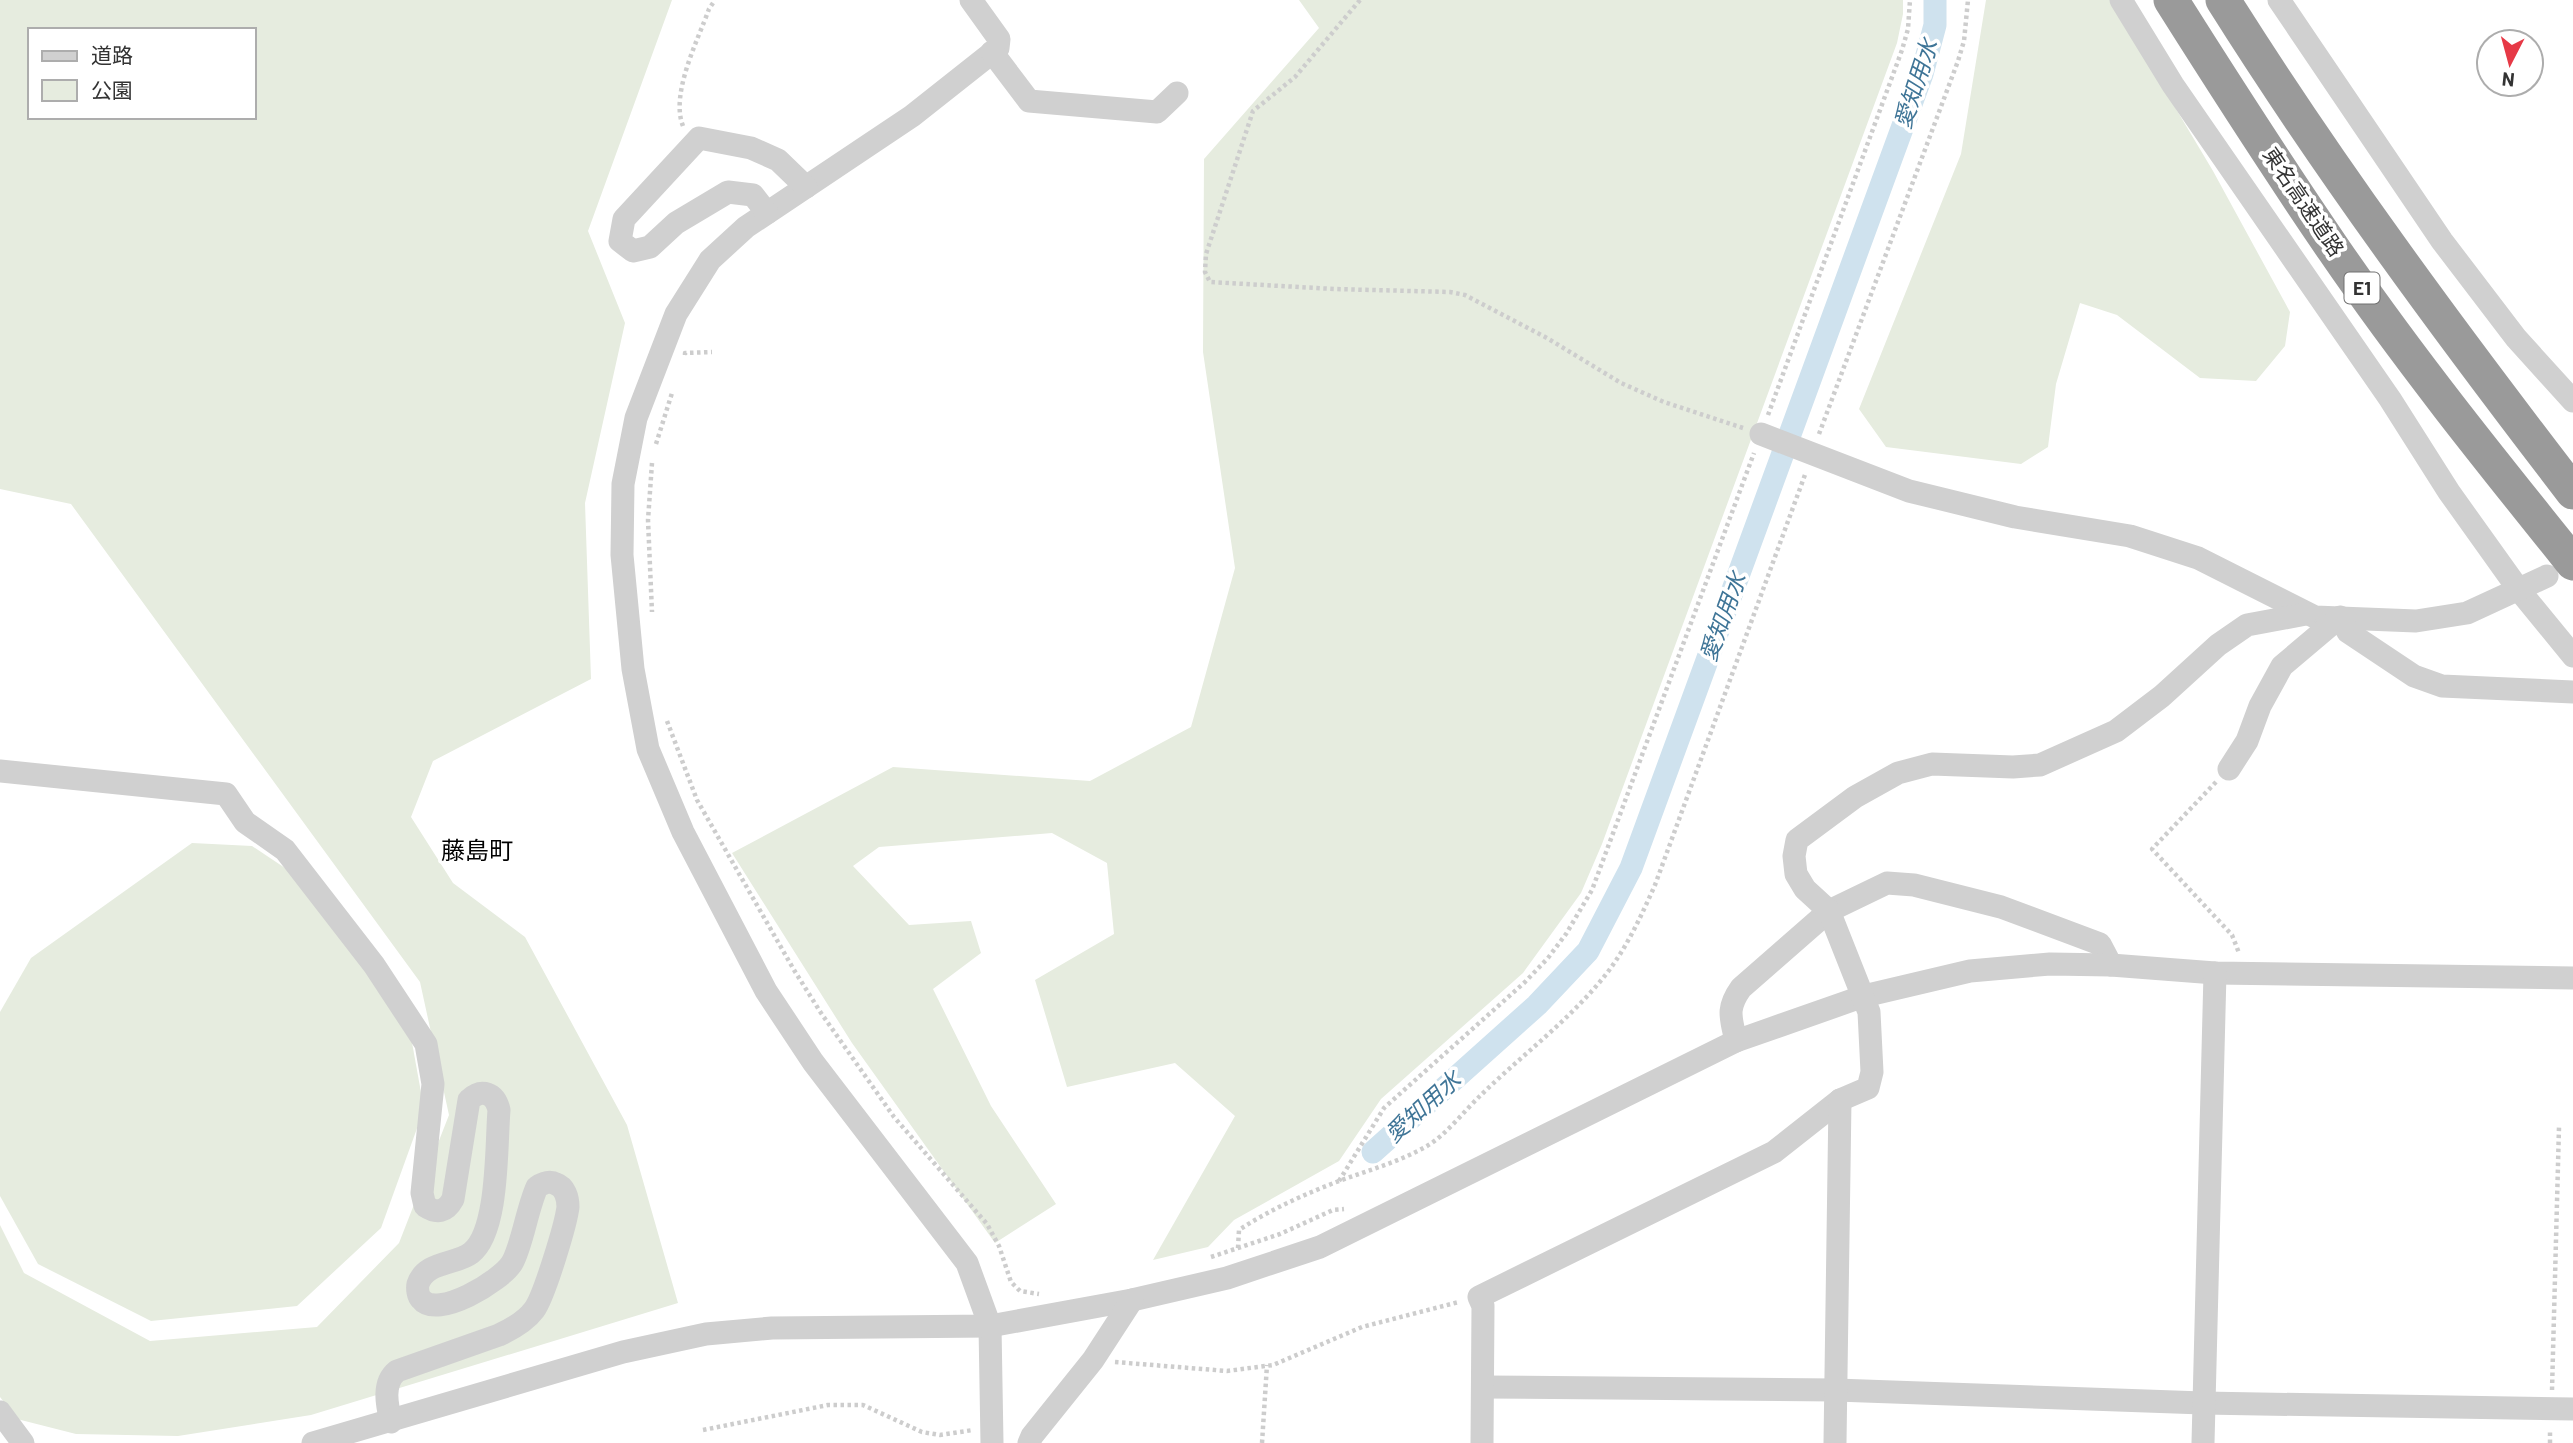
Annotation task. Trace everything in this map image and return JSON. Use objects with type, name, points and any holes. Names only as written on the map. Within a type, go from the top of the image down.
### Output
[{"type":"highway","name":"東名高速道路","points":[[2171,0],[2335,251],[2479,446],[2560,569]]},
{"type":"highway","name":"E1","points":[[2223,0],[2270,75],[2390,249],[2573,492]]},
{"type":"street","points":[[971,0],[999,39],[995,50],[912,116],[746,227],[710,260],[676,314],[636,418],[623,484],[622,555],[633,669],[648,749],[682,832],[766,990],[813,1062],[967,1263],[990,1326],[992,1437]]},
{"type":"street","points":[[2121,0],[2218,153],[2390,399],[2449,492],[2519,590],[2573,656]]},
{"type":"street","points":[[2279,0],[2442,241],[2516,338],[2573,401]]},
{"type":"street","points":[[995,50],[1030,101],[1157,112],[1177,93]]},
{"type":"street","points":[[767,213],[753,195],[728,192],[676,223],[650,247],[633,251],[620,241],[624,219],[699,138],[751,148],[778,160],[806,187]]},
{"type":"street","points":[[1761,434],[1909,491],[2015,517],[2130,537],[2198,558],[2315,617],[2416,621],[2467,613],[2560,569]]},
{"type":"street","points":[[1482,1443],[1483,1306],[1479,1297],[1774,1152],[1840,1100],[1868,1088],[1872,1072],[1869,1012],[1829,911],[1805,889],[1796,874],[1794,856],[1797,839],[1855,797],[1898,773],[1932,764],[2013,767],[2040,765],[2116,731],[2162,696],[2218,645],[2247,625],[2306,614]]},
{"type":"street","points":[[2340,618],[2348,632],[2359,640],[2414,676],[2442,686],[2573,692]]},
{"type":"street","points":[[2229,769],[2247,741],[2260,706],[2282,666],[2340,618]]},
{"type":"street","points":[[0,771],[226,794],[245,822],[285,850],[374,965],[426,1044],[433,1084],[422,1194],[425,1206],[434,1211],[442,1211],[453,1199],[469,1100],[477,1093],[483,1093],[491,1095],[497,1102],[499,1110],[491,1216],[486,1233],[472,1252],[459,1260],[433,1268],[425,1275],[418,1285],[418,1295],[430,1307],[463,1298],[504,1272],[513,1262],[537,1188],[545,1182],[554,1182],[561,1186],[567,1195],[566,1217],[534,1310],[514,1328],[499,1335],[397,1371],[390,1377],[387,1404],[391,1422]]},
{"type":"street","points":[[1736,1041],[1729,1010],[1741,988],[1829,911],[1886,883],[1914,885],[2001,906],[2099,944],[2111,965]]},
{"type":"street","points":[[313,1443],[623,1352],[706,1334],[772,1328],[990,1326],[1132,1300],[1227,1278],[1320,1247],[1736,1041],[1864,996],[1969,971],[2050,964],[2111,965],[2215,973],[2573,978]]},
{"type":"street","points":[[2203,1443],[2215,973]]},
{"type":"street","points":[[1835,1443],[1840,1100]]},
{"type":"street","points":[[1029,1443],[1093,1360],[1132,1300]]},
{"type":"street","points":[[1483,1387],[1836,1390],[2203,1403],[2562,1409]]},
{"type":"street","points":[[0,1412],[23,1443]]},
{"type":"path","points":[[692,146],[681,120],[682,83],[709,9],[715,0]]},
{"type":"path","points":[[1360,0],[1295,76],[1252,111],[1206,254],[1205,272],[1210,282],[1450,292],[1465,295],[1547,338],[1621,383],[1664,401],[1761,434]]},
{"type":"path","points":[[1339,1181],[1384,1108],[1525,982],[1548,958],[1592,890],[1902,50],[1908,29],[1910,0]]},
{"type":"path","points":[[1238,1248],[1239,1230],[1257,1218],[1339,1181],[1383,1168],[1430,1144],[1590,993],[1611,968],[1631,936],[1655,885],[1958,61],[1964,41],[1968,0]]},
{"type":"path","points":[[682,364],[685,353],[712,352]]},
{"type":"path","points":[[652,617],[649,485],[654,451],[674,387]]},
{"type":"path","points":[[665,709],[697,800],[821,1013],[894,1117],[987,1224],[999,1246],[1011,1282],[1020,1290],[1043,1295]]},
{"type":"path","points":[[2229,769],[2152,849],[2232,935],[2246,972]]},
{"type":"path","points":[[2550,1443],[2562,1409],[2560,1127]]},
{"type":"path","points":[[1203,1259],[1280,1234],[1333,1210],[1353,1208],[1364,1224]]},
{"type":"path","points":[[1093,1360],[1227,1371],[1267,1365],[1362,1327],[1479,1297]]},
{"type":"path","points":[[1262,1443],[1267,1365]]},
{"type":"path","points":[[703,1430],[828,1405],[863,1405],[922,1432],[940,1435],[975,1430],[992,1437]]},
{"type":"green space","points":[[0,0],[672,0],[588,231],[625,323],[585,503],[591,679],[433,761],[411,817],[453,883],[525,937],[627,1125],[678,1303],[311,1415],[178,1436],[76,1434],[17,1419],[0,1397],[0,1225],[24,1273],[150,1341],[317,1327],[399,1243],[449,1115],[420,982],[71,504],[0,489]]},
{"type":"green space","points":[[1299,0],[1903,0],[1903,14],[1897,43],[1602,844],[1581,893],[1523,973],[1381,1099],[1339,1161],[1234,1220],[1208,1247],[1153,1260],[1235,1116],[1175,1063],[1067,1087],[1035,980],[1114,934],[1107,863],[1052,833],[879,847],[853,866],[909,925],[971,921],[981,953],[933,989],[991,1106],[1056,1204],[995,1243],[852,1043],[732,853],[893,767],[1090,781],[1191,727],[1235,568],[1203,352],[1204,159],[1319,28]]},
{"type":"green space","points":[[1986,0],[2111,0],[2213,171],[2290,312],[2285,346],[2256,381],[2200,378],[2117,315],[2080,303],[2056,384],[2048,447],[2021,464],[1886,447],[1859,409],[1961,154]]},
{"type":"green space","points":[[192,843],[252,846],[294,874],[404,998],[424,1109],[381,1228],[297,1306],[151,1321],[38,1264],[0,1196],[0,1012],[31,958]]},
{"type":"waterway","name":"愛知用水","points":[[1373,1152],[1537,1005],[1588,951],[1631,868],[1922,74],[1935,25],[1935,0]]},
{"type":"district","name":"藤島町","points":[[477,851]]}]
